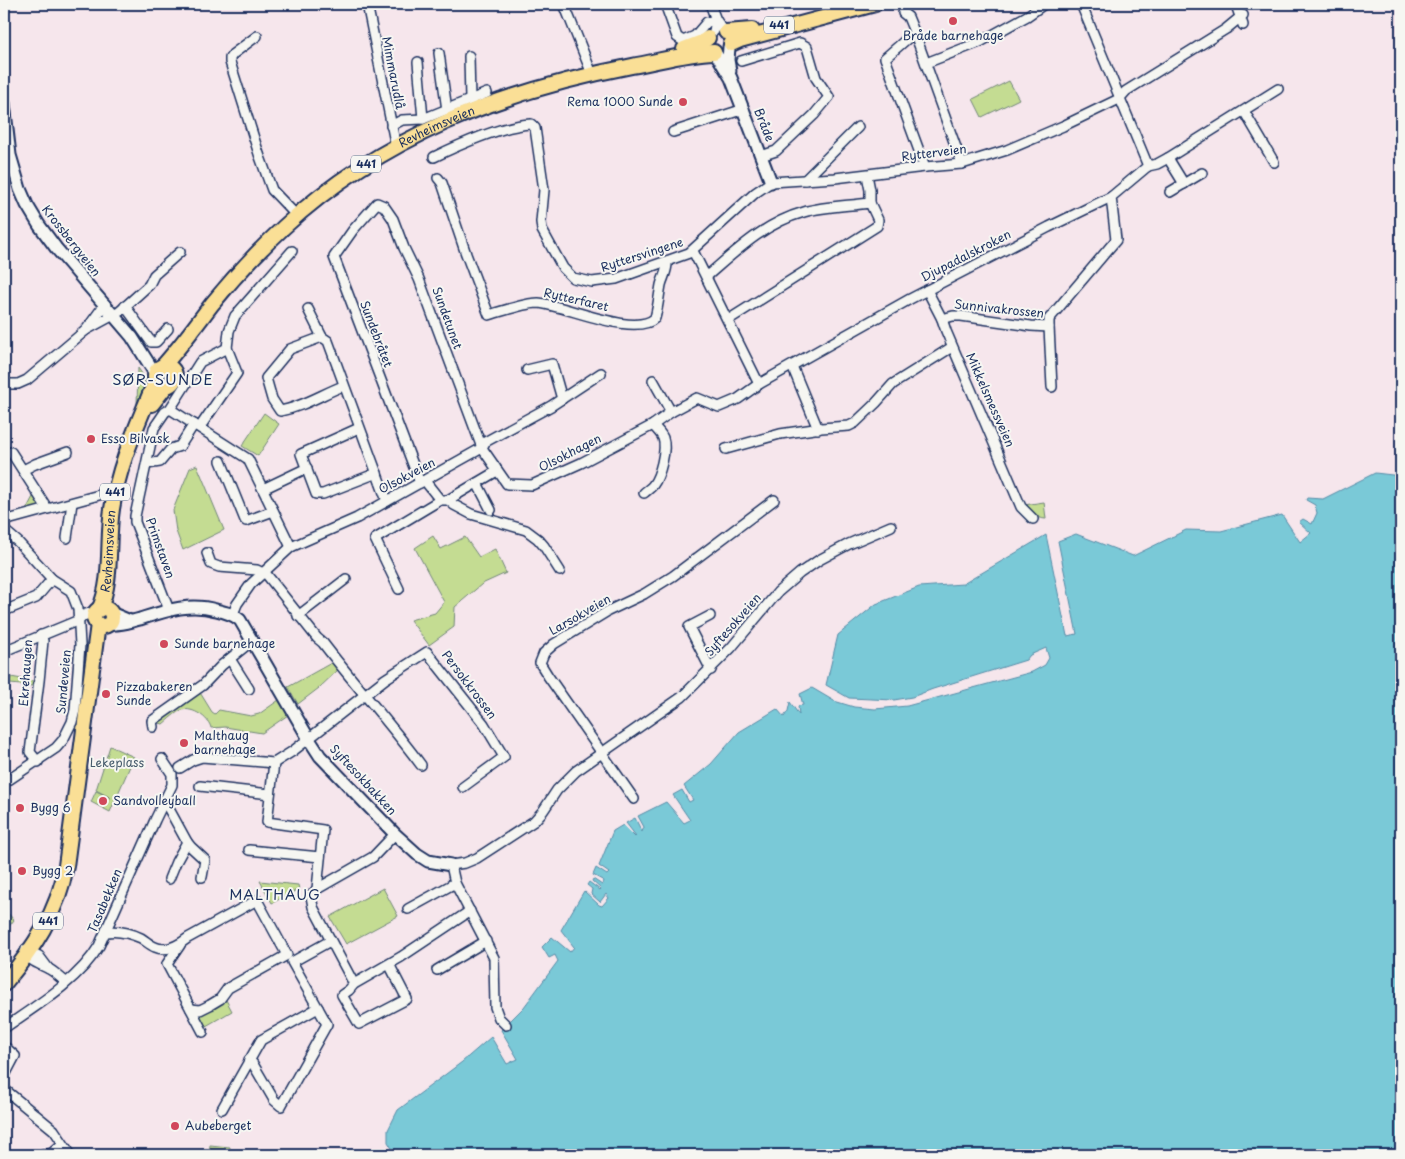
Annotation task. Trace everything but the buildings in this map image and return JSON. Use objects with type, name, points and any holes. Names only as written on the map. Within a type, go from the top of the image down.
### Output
[{"type":"main road","name":"Revheimsveien","points":[[4,984],[48,922],[64,876],[84,726],[103,618],[116,517],[121,486],[128,461],[142,423],[156,397],[163,374],[178,359],[187,339],[212,304],[244,267],[296,216],[350,174],[396,146],[438,124],[476,108],[520,93],[692,47],[721,35],[831,15],[875,4]]},
{"type":"main road","points":[[714,52],[709,47],[721,35]]},
{"type":"main road","name":"Revheimsveien","points":[[595,74],[688,53],[714,52]]},
{"type":"main road","name":"Revheimsveien","points":[[4,975],[27,951]]},
{"type":"street","name":"Mimmarudlå","points":[[367,4],[396,146]]},
{"type":"street","points":[[564,4],[595,74]]},
{"type":"street","name":"Revheimsveien","points":[[665,4],[677,37],[683,41],[695,36],[707,22],[721,35]]},
{"type":"street","points":[[710,4],[721,35]]},
{"type":"street","points":[[926,63],[980,42],[1027,16],[1044,4]]},
{"type":"street","points":[[1081,4],[1148,166]]},
{"type":"street","points":[[903,13],[908,17],[915,34],[962,164]]},
{"type":"street","name":"Rytterveien","points":[[771,182],[867,175],[962,164],[1007,150],[1063,126],[1119,98],[1126,90],[1220,32],[1241,16]]},
{"type":"street","points":[[915,34],[885,58],[925,167]]},
{"type":"street","name":"Bråde","points":[[721,35],[731,78]]},
{"type":"street","points":[[257,36],[233,54],[230,62],[259,154],[274,193],[296,216]]},
{"type":"street","points":[[741,61],[800,43],[803,44],[808,51],[816,78],[829,96],[814,115],[776,151],[761,156]]},
{"type":"street","name":"Bråde","points":[[714,52],[731,78],[771,182]]},
{"type":"street","points":[[439,53],[447,110]]},
{"type":"street","points":[[468,56],[470,100]]},
{"type":"street","points":[[418,62],[424,119]]},
{"type":"street","name":"Djupadalskroken","points":[[689,401],[697,398],[718,407],[738,399],[759,384],[927,290],[1112,197],[1148,166],[1168,158],[1278,90]]},
{"type":"street","name":"Revheimsveien","points":[[391,126],[402,120],[424,119],[487,93]]},
{"type":"street","name":"Krossbergveien","points":[[4,103],[12,164],[27,205],[56,248],[163,374]]},
{"type":"street","points":[[673,132],[744,109]]},
{"type":"street","points":[[1244,111],[1274,162]]},
{"type":"street","name":"Ryttersvingene","points":[[434,157],[443,150],[512,126],[531,124],[535,128],[544,190],[542,230],[563,268],[573,278],[592,282],[616,279],[668,262],[694,251],[748,200],[771,182]]},
{"type":"street","points":[[805,180],[858,127]]},
{"type":"street","points":[[1168,158],[1184,184]]},
{"type":"street","points":[[1170,192],[1202,173]]},
{"type":"street","points":[[728,320],[876,226],[878,220],[870,203],[867,175]]},
{"type":"street","name":"Rytterfaret","points":[[438,178],[442,183],[489,315],[537,303],[613,322],[644,324],[655,318],[661,283],[668,262]]},
{"type":"street","name":"Sunnivakrossen","points":[[942,319],[960,316],[1049,327],[1049,319],[1116,240],[1112,197]]},
{"type":"street","name":"Sundetunet","points":[[377,203],[384,206],[393,219],[419,279],[482,448]]},
{"type":"street","name":"Sundebråtet","points":[[377,203],[353,230],[334,257],[423,482]]},
{"type":"street","points":[[707,276],[746,242],[780,220],[816,209],[870,203]]},
{"type":"street","points":[[146,464],[160,462],[171,450],[180,446],[237,373],[227,348],[229,331],[235,316],[292,250]]},
{"type":"street","points":[[694,251],[759,384]]},
{"type":"street","points":[[86,330],[115,316],[149,285],[154,275],[180,252]]},
{"type":"street","name":"Mikkelsmessveien","points":[[927,290],[942,319],[1022,507],[1033,518]]},
{"type":"street","points":[[4,384],[18,384],[27,380],[86,330],[105,304]]},
{"type":"street","points":[[125,306],[151,342],[156,342],[168,330]]},
{"type":"street","points":[[308,308],[322,337],[328,341],[387,501]]},
{"type":"street","points":[[1049,327],[1052,387]]},
{"type":"street","points":[[322,337],[290,349],[266,378],[272,399],[280,411],[289,410],[343,386]]},
{"type":"street","points":[[726,449],[780,434],[849,426],[855,423],[893,384],[952,346]]},
{"type":"street","name":"Primstaven","points":[[169,610],[135,522],[146,464],[154,428],[165,412],[170,409],[200,362],[227,348]]},
{"type":"street","points":[[527,369],[552,364],[562,399]]},
{"type":"street","points":[[792,366],[818,429]]},
{"type":"street","name":"Olsokveien","points":[[233,614],[237,604],[251,584],[291,547],[357,518],[423,482],[482,448],[486,442],[562,399],[601,373]]},
{"type":"street","points":[[653,380],[671,412]]},
{"type":"street","name":"Olsokhagen","points":[[482,448],[507,484],[532,485],[581,463],[653,425],[689,401]]},
{"type":"street","points":[[170,409],[250,461],[291,547]]},
{"type":"street","points":[[644,493],[652,486],[658,475],[663,455],[664,444],[662,437],[653,425]]},
{"type":"street","points":[[359,428],[301,454],[316,494],[348,485],[377,473]]},
{"type":"street","points":[[11,452],[47,508]]},
{"type":"street","points":[[23,470],[68,452]]},
{"type":"street","points":[[222,461],[245,520],[273,511]]},
{"type":"street","points":[[263,489],[307,468]]},
{"type":"street","points":[[399,589],[375,540],[497,471]]},
{"type":"street","points":[[423,482],[444,500],[471,514],[526,530],[544,546],[560,571]]},
{"type":"street","points":[[477,483],[491,510]]},
{"type":"street","points":[[4,521],[99,495]]},
{"type":"street","name":"Larsokveien","points":[[634,799],[540,663],[544,653],[567,635],[608,611],[644,594],[673,576],[774,500]]},
{"type":"street","points":[[67,538],[72,503]]},
{"type":"street","name":"Syftesokveien","points":[[602,754],[682,697],[711,670],[778,592],[800,573],[819,560],[849,544],[891,526]]},
{"type":"street","name":"Sundeveien","points":[[4,530],[18,542],[52,579],[72,591],[78,609],[80,644],[75,710],[68,733],[60,744],[38,762],[4,783]]},
{"type":"street","points":[[207,553],[211,564],[219,570],[257,570],[267,575],[298,616],[317,638],[324,643],[421,765]]},
{"type":"street","points":[[4,611],[36,598],[52,579]]},
{"type":"street","points":[[298,616],[346,579]]},
{"type":"street","points":[[4,650],[78,620],[103,618],[122,625],[169,610],[194,606],[233,614]]},
{"type":"street","name":"Syftesokbakken","points":[[233,614],[240,620],[308,739],[328,766],[395,834],[422,858],[451,864],[465,863],[477,858],[534,821],[544,811],[566,779],[602,754]]},
{"type":"street","points":[[710,616],[689,627],[711,670]]},
{"type":"street","name":"Ekrehaugen","points":[[36,713],[43,641],[41,635]]},
{"type":"street","points":[[153,727],[152,721],[204,685],[252,640]]},
{"type":"street","name":"Persokkrossen","points":[[274,763],[293,751],[364,695],[417,657],[427,652],[484,724],[504,757],[463,787]]},
{"type":"street","points":[[230,659],[249,689]]},
{"type":"street","name":"Sundeveien","points":[[36,713],[30,752],[38,762]]},
{"type":"street","points":[[180,768],[202,757],[274,763],[266,822],[323,830],[318,889]]},
{"type":"street","name":"Tasabekken","points":[[4,1028],[47,997],[92,959],[174,780],[172,773],[162,759]]},
{"type":"street","points":[[200,786],[270,794]]},
{"type":"street","points":[[164,800],[190,847],[205,860],[202,877]]},
{"type":"street","points":[[354,984],[330,941],[311,900],[313,893],[318,889],[373,857],[395,834]]},
{"type":"street","points":[[169,879],[187,842]]},
{"type":"street","points":[[249,850],[320,857]]},
{"type":"street","points":[[451,864],[455,883],[494,958],[494,1007],[499,1018],[506,1025]]},
{"type":"street","points":[[408,909],[455,883]]},
{"type":"street","points":[[191,1009],[200,1010],[210,1005],[220,999],[228,988],[287,955],[258,900],[196,934],[180,945],[167,964],[203,1032]]},
{"type":"street","points":[[389,964],[407,999],[359,1024],[342,995],[350,990],[354,984],[410,951],[470,911]]},
{"type":"street","points":[[106,932],[118,931],[133,935],[161,948],[180,945]]},
{"type":"street","points":[[249,1060],[274,1100],[281,1106],[327,1024],[292,962],[330,941]]},
{"type":"street","points":[[437,970],[486,941]]},
{"type":"street","points":[[27,951],[42,966],[48,968],[66,982]]},
{"type":"street","points":[[222,1109],[261,1040],[318,1008]]},
{"type":"street","points":[[4,1046],[15,1056],[4,1077]]},
{"type":"street","points":[[4,1089],[49,1126],[72,1155]]},
{"type":"street","points":[[49,1154],[62,1144]]},
{"type":"green space","points":[[1009,81],[1019,99],[982,117],[973,99]]},
{"type":"green space","points":[[138,368],[145,378],[144,391],[137,405]]},
{"type":"green space","points":[[264,413],[279,424],[258,456],[242,446]]},
{"type":"green space","points":[[197,465],[224,530],[183,550],[176,531],[173,510],[190,468]]},
{"type":"green space","points":[[35,493],[40,505],[38,508],[26,510]]},
{"type":"green space","points":[[1044,502],[1046,519],[1037,516],[1024,505]]},
{"type":"green space","points":[[433,536],[441,549],[465,537],[479,557],[495,549],[506,573],[482,584],[455,607],[454,627],[429,645],[410,620],[435,613],[444,602],[415,548]]},
{"type":"green space","points":[[333,662],[339,669],[298,704],[288,687]]},
{"type":"green space","points":[[11,677],[33,681],[32,686],[10,684]]},
{"type":"green space","points":[[199,691],[215,714],[219,710],[251,716],[259,714],[279,700],[288,715],[262,733],[225,727],[211,728],[204,717],[191,710],[177,712],[163,724],[156,722]]},
{"type":"green space","name":"Lekeplass","points":[[110,746],[134,757],[110,812],[91,802],[96,791],[111,798],[96,790]]},
{"type":"green space","points":[[260,881],[298,885],[299,889],[272,903]]},
{"type":"green space","points":[[383,888],[398,916],[346,944],[330,917]]},
{"type":"green space","points":[[4,909],[14,920],[4,933]]},
{"type":"green space","points":[[225,998],[232,1011],[206,1026],[198,1014]]},
{"type":"green space","points":[[210,1145],[230,1147],[229,1155],[209,1155]]},
{"type":"water","points":[[1375,473],[1401,476],[1401,1155],[396,1155],[388,1142],[388,1130],[398,1110],[462,1062],[491,1037],[507,1064],[518,1059],[501,1030],[524,1007],[558,961],[555,955],[549,958],[542,947],[552,937],[570,952],[574,947],[561,930],[584,891],[602,906],[609,898],[606,894],[600,902],[591,894],[592,889],[587,885],[589,882],[601,889],[592,881],[593,879],[602,885],[604,881],[593,875],[596,868],[607,875],[609,873],[599,866],[613,831],[623,825],[635,837],[626,823],[635,818],[642,832],[644,827],[638,816],[666,802],[684,823],[690,820],[673,795],[682,790],[689,802],[693,800],[684,786],[711,764],[739,732],[777,709],[784,717],[790,702],[799,715],[798,706],[803,705],[800,694],[812,688],[834,701],[854,707],[875,709],[907,706],[1032,672],[1045,665],[1049,658],[1046,648],[1030,655],[1026,660],[912,697],[894,700],[849,698],[826,685],[838,635],[876,604],[919,587],[963,584],[1046,535],[1067,636],[1077,634],[1058,541],[1076,534],[1133,556],[1186,530],[1221,531],[1282,515],[1300,542],[1311,533],[1299,522],[1303,519],[1312,524],[1317,513],[1315,505],[1306,500],[1307,498],[1323,499]]},
{"type":"place","name":"Bråde barnehage","points":[[953,21]]},
{"type":"place","name":"Rema 1000 Sunde","points":[[683,102]]},
{"type":"place","name":"Esso Bilvask","points":[[91,439]]},
{"type":"place","name":"Sunde barnehage","points":[[164,644]]},
{"type":"place","name":"Pizzabakeren Sunde","points":[[106,694]]},
{"type":"place","name":"Malthaug barnehage","points":[[184,743]]},
{"type":"place","name":"Sandvolleyball","points":[[103,801]]},
{"type":"place","name":"Bygg 6","points":[[20,808]]},
{"type":"place","name":"Bygg 2","points":[[22,871]]},
{"type":"place","name":"Aubeberget","points":[[175,1126]]},
{"type":"district","name":"SØR-SUNDE","points":[[163,380]]},
{"type":"district","name":"MALTHAUG","points":[[275,895]]}]
